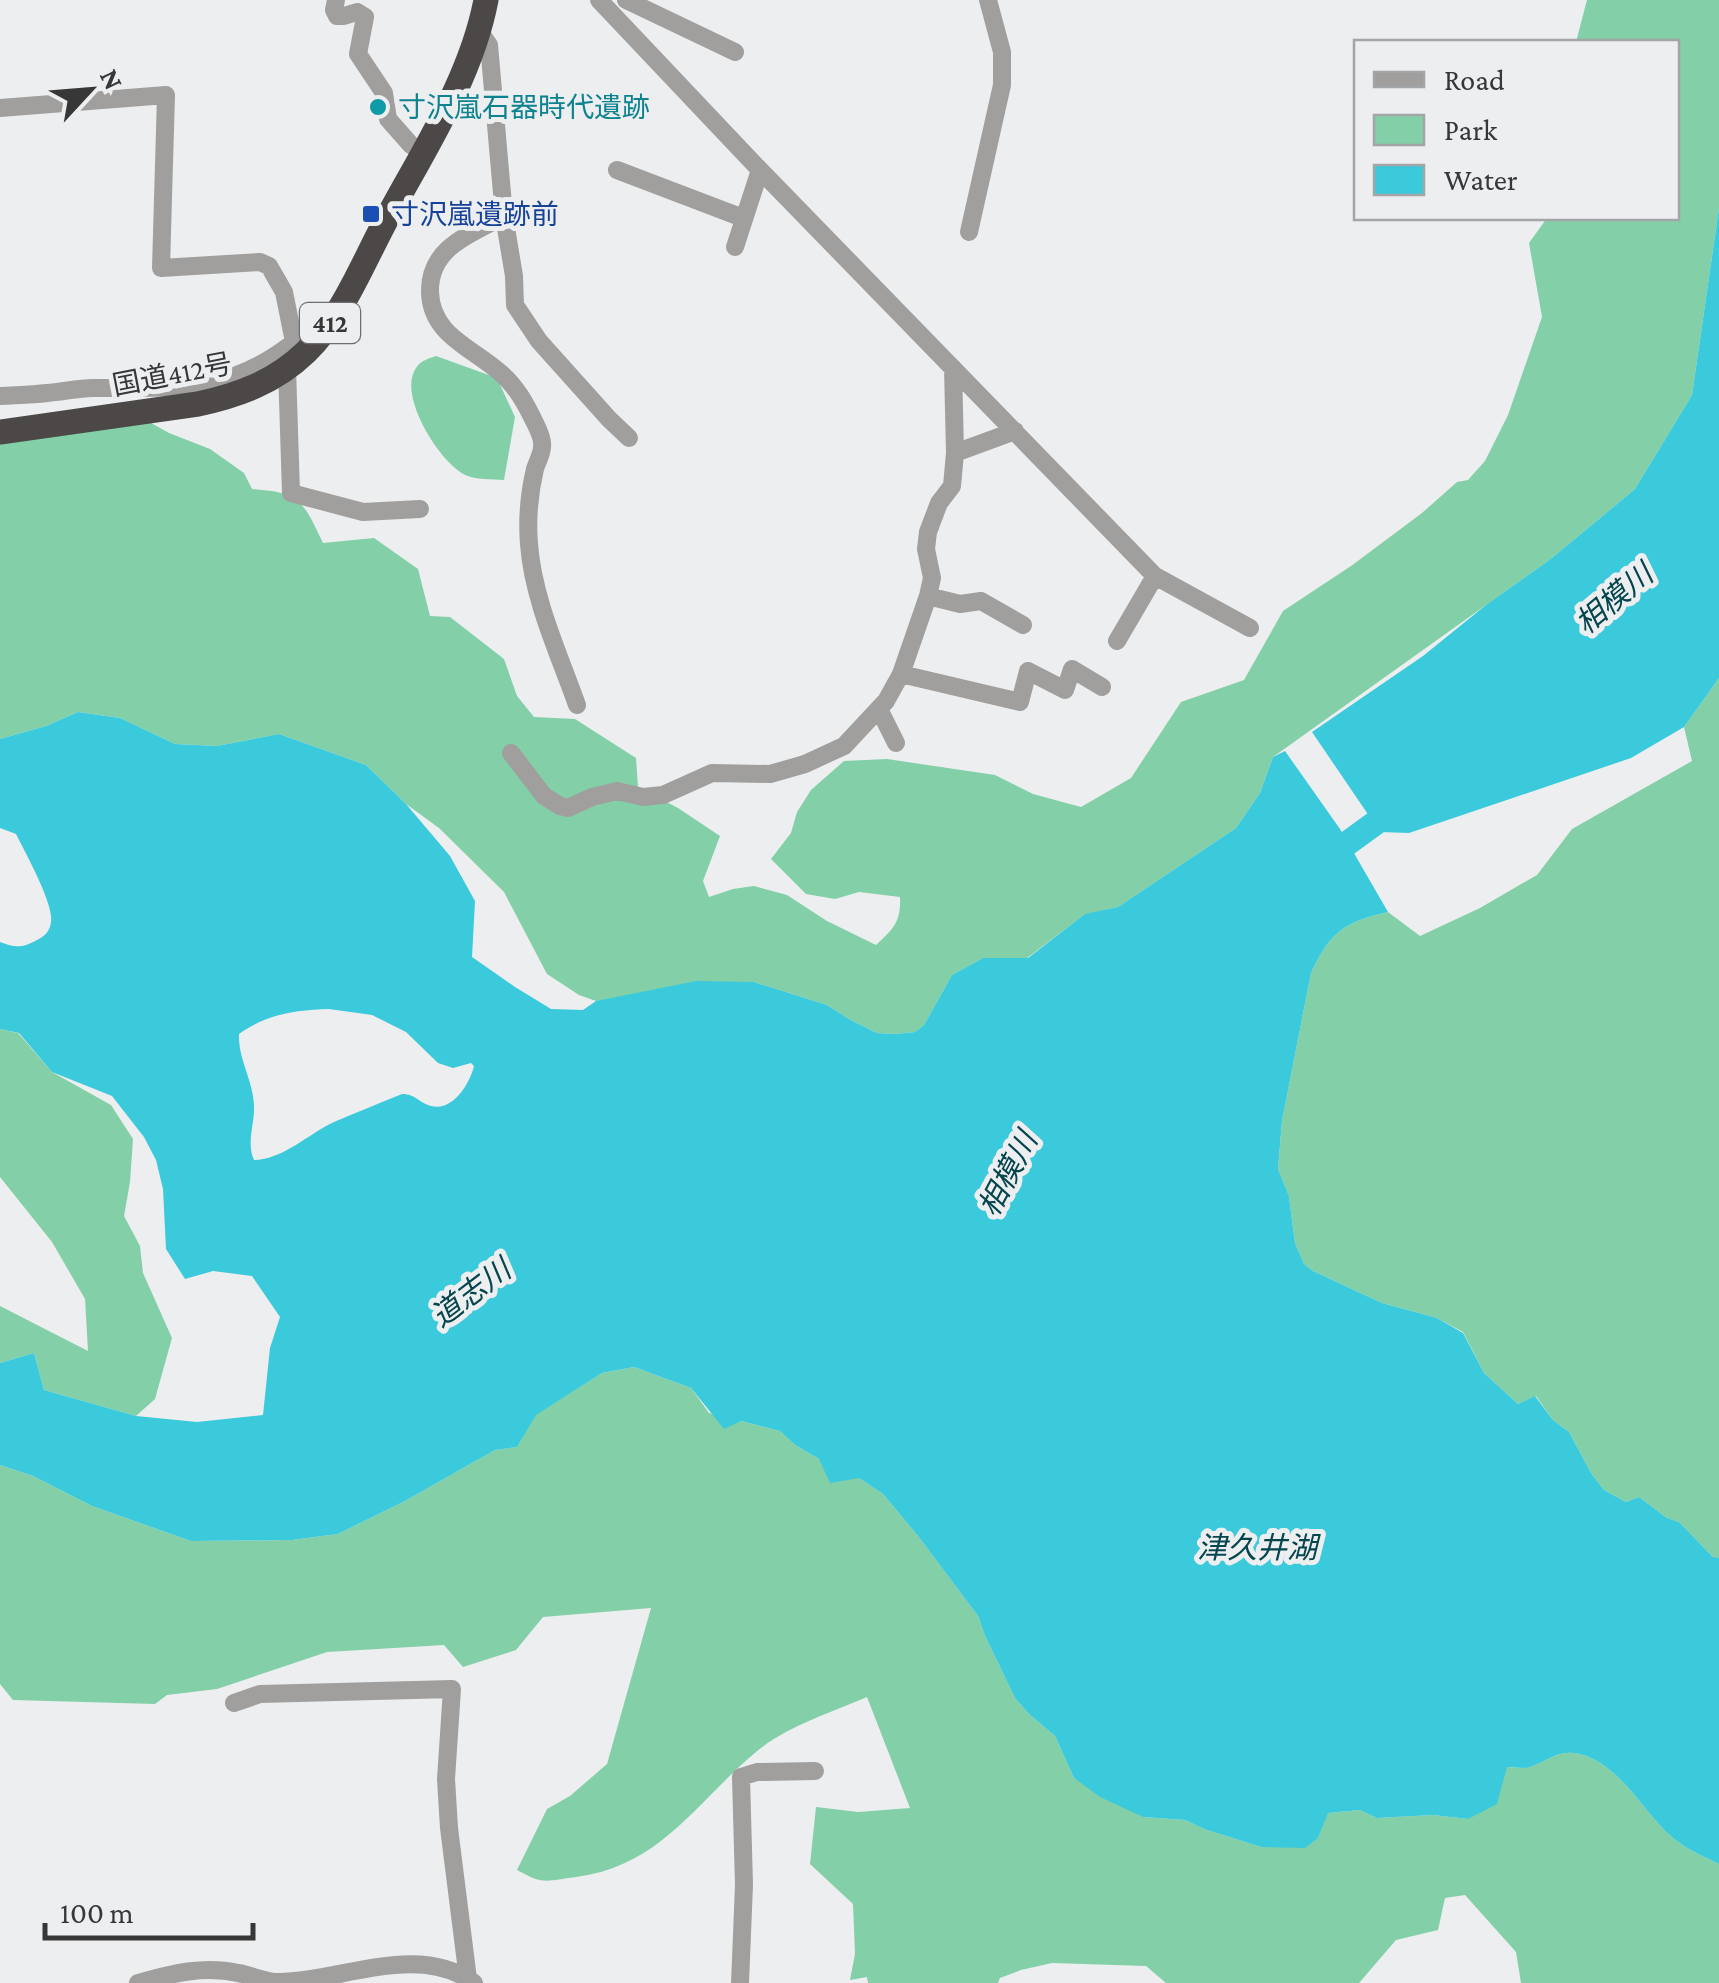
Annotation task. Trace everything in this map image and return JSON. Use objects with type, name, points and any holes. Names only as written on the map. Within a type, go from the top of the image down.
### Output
[{"type":"highway","name":"国道412号","points":[[0,432],[226,398],[250,389],[317,340],[341,306],[456,88],[480,32],[486,0]]},
{"type":"street","points":[[336,0],[337,16],[357,12],[365,17],[358,54],[384,93],[388,119],[422,152]]},
{"type":"street","points":[[626,0],[735,52]]},
{"type":"street","points":[[970,232],[1002,85],[1002,52],[988,0]]},
{"type":"street","points":[[601,1],[1155,576],[1250,628]]},
{"type":"street","points":[[480,32],[489,45],[516,306],[539,341],[630,438]]},
{"type":"street","points":[[0,108],[166,94],[161,268],[260,262],[269,266],[284,292],[295,354],[291,493],[363,512],[420,509]]},
{"type":"street","points":[[617,170],[743,218]]},
{"type":"street","points":[[735,247],[760,170]]},
{"type":"street","points":[[504,216],[440,254],[430,296],[436,318],[450,336],[498,370],[520,392],[538,429],[543,446],[528,510],[529,549],[538,592],[577,705]]},
{"type":"street","points":[[0,396],[95,388],[178,388],[238,376],[295,354]]},
{"type":"street","points":[[511,753],[544,796],[568,808],[616,791],[643,797],[663,795],[712,774],[770,774],[805,764],[844,746],[886,702],[928,596],[932,578],[926,549],[928,532],[939,503],[952,486],[952,368]]},
{"type":"street","points":[[955,453],[1015,431]]},
{"type":"street","points":[[1118,641],[1155,576]]},
{"type":"street","points":[[928,596],[960,604],[981,601],[1023,625]]},
{"type":"street","points":[[900,674],[1020,702],[1028,671],[1065,690],[1072,668],[1102,687]]},
{"type":"street","points":[[879,710],[896,744]]},
{"type":"street","points":[[234,1704],[260,1694],[452,1689],[446,1779],[448,1812],[471,1981]]},
{"type":"street","points":[[740,1983],[744,1885],[741,1777],[757,1772],[815,1771]]},
{"type":"street","points":[[138,1983],[198,1970],[218,1969],[276,1982],[422,1966],[455,1972],[471,1981]]},
{"type":"green space","points":[[1587,0],[1719,0],[1719,208],[1692,395],[1635,489],[1552,558],[1273,757],[1260,793],[1236,828],[1118,907],[1084,915],[1027,958],[983,958],[952,975],[924,1025],[915,1032],[877,1033],[827,1005],[754,982],[596,1001],[579,995],[547,974],[504,892],[439,828],[406,804],[366,765],[279,734],[217,746],[175,744],[120,718],[78,712],[0,739],[0,432],[126,409],[169,433],[210,449],[244,473],[252,489],[281,493],[298,501],[323,543],[374,538],[418,569],[430,616],[450,617],[504,659],[517,696],[534,717],[575,719],[636,758],[638,787],[720,836],[703,881],[709,897],[754,886],[787,895],[827,921],[876,945],[895,924],[900,897],[859,892],[835,899],[806,894],[771,859],[791,833],[797,812],[811,790],[844,761],[887,759],[995,775],[1033,794],[1081,807],[1131,778],[1181,702],[1244,680],[1283,611],[1351,566],[1457,482],[1468,480],[1485,461],[1508,415],[1542,317],[1529,243],[1546,220],[1679,220],[1679,40],[1577,40]]},
{"type":"green space","points":[[436,356],[497,378],[515,417],[504,480],[465,475],[444,457],[424,427],[416,410],[412,380],[420,363]]},
{"type":"green space","points":[[1719,678],[1719,1558],[1714,1558],[1679,1522],[1639,1497],[1626,1502],[1604,1490],[1569,1432],[1553,1420],[1536,1396],[1518,1404],[1484,1373],[1463,1332],[1437,1318],[1382,1303],[1304,1264],[1295,1243],[1289,1196],[1278,1169],[1282,1121],[1311,973],[1332,938],[1349,925],[1388,912],[1420,936],[1537,875],[1572,829],[1692,761],[1684,727]]},
{"type":"green space","points":[[0,1029],[18,1033],[52,1072],[111,1105],[133,1139],[124,1216],[140,1246],[143,1273],[172,1338],[155,1399],[136,1416],[44,1390],[34,1353],[0,1363],[0,1306],[88,1351],[85,1299],[52,1242],[0,1177]]},
{"type":"green space","points":[[634,1367],[691,1388],[709,1413],[780,1431],[795,1445],[883,1494],[978,1616],[1015,1698],[1055,1736],[1074,1778],[1143,1817],[1185,1820],[1261,1847],[1318,1838],[1327,1813],[1360,1810],[1377,1818],[1433,1815],[1468,1819],[1507,1767],[1530,1767],[1568,1753],[1590,1757],[1616,1776],[1672,1837],[1719,1864],[1719,1983],[1521,1983],[1516,1952],[1465,1895],[1445,1898],[1438,1930],[1396,1940],[1359,1983],[1166,1983],[1146,1966],[1052,1963],[1021,1970],[1000,1978],[998,1983],[868,1983],[867,1977],[850,1980],[855,1954],[853,1904],[810,1864],[816,1807],[858,1812],[910,1808],[867,1697],[768,1743],[675,1829],[632,1860],[606,1871],[557,1880],[526,1875],[517,1870],[547,1809],[570,1796],[607,1764],[651,1608],[543,1617],[516,1650],[463,1667],[444,1645],[327,1652],[217,1689],[167,1695],[155,1704],[13,1700],[0,1684],[0,1465],[33,1476],[92,1506],[191,1541],[292,1540],[338,1534],[495,1450],[517,1447],[535,1415],[602,1373]]},
{"type":"water","points":[[1719,208],[1719,678],[1684,727],[1631,758],[1409,833],[1380,832],[1312,732],[1423,656],[1635,489],[1692,395]]},
{"type":"water","name":"津久井湖","points":[[78,712],[120,718],[175,744],[217,746],[279,734],[366,765],[450,856],[475,901],[472,957],[551,1009],[583,1010],[596,1001],[696,981],[754,982],[827,1005],[877,1033],[895,1034],[915,1032],[924,1025],[952,975],[983,958],[1028,958],[1085,914],[1118,907],[1236,828],[1260,793],[1273,757],[1285,751],[1340,829],[1388,912],[1340,931],[1311,973],[1282,1121],[1278,1169],[1289,1196],[1295,1243],[1304,1264],[1313,1271],[1382,1303],[1437,1318],[1463,1333],[1484,1373],[1518,1404],[1535,1396],[1553,1420],[1569,1432],[1604,1490],[1626,1502],[1639,1497],[1679,1522],[1713,1557],[1719,1558],[1719,1864],[1672,1837],[1604,1765],[1574,1753],[1556,1755],[1528,1768],[1507,1767],[1497,1804],[1468,1819],[1433,1815],[1377,1818],[1360,1810],[1328,1813],[1318,1838],[1305,1848],[1261,1847],[1185,1820],[1143,1817],[1100,1797],[1074,1778],[1055,1736],[1015,1698],[978,1616],[883,1494],[859,1478],[830,1483],[819,1459],[780,1431],[741,1421],[724,1429],[691,1388],[634,1367],[602,1373],[536,1415],[517,1447],[495,1450],[338,1534],[292,1540],[191,1541],[92,1506],[33,1476],[0,1465],[0,1363],[34,1353],[44,1390],[136,1416],[197,1422],[263,1415],[270,1348],[280,1317],[252,1276],[213,1271],[185,1279],[166,1249],[163,1189],[156,1160],[144,1137],[112,1096],[52,1072],[19,1033],[0,1029],[0,942],[27,945],[45,935],[51,914],[16,834],[0,828],[0,739]],"holes":[[[329,1009],[372,1015],[406,1032],[438,1063],[453,1068],[471,1063],[472,1073],[459,1095],[439,1107],[402,1094],[334,1122],[275,1156],[254,1160],[253,1096],[239,1034],[260,1022],[293,1012]]]},
{"type":"waterway","name":"相模川","points":[[1323,861],[1400,805]]},
{"type":"place","name":"寸沢嵐石器時代遺跡","points":[[378,107]]},
{"type":"place","name":"寸沢嵐遺跡前","points":[[371,214]]},
{"type":"water label","name":"道志川","points":[[471,1293]]}]
